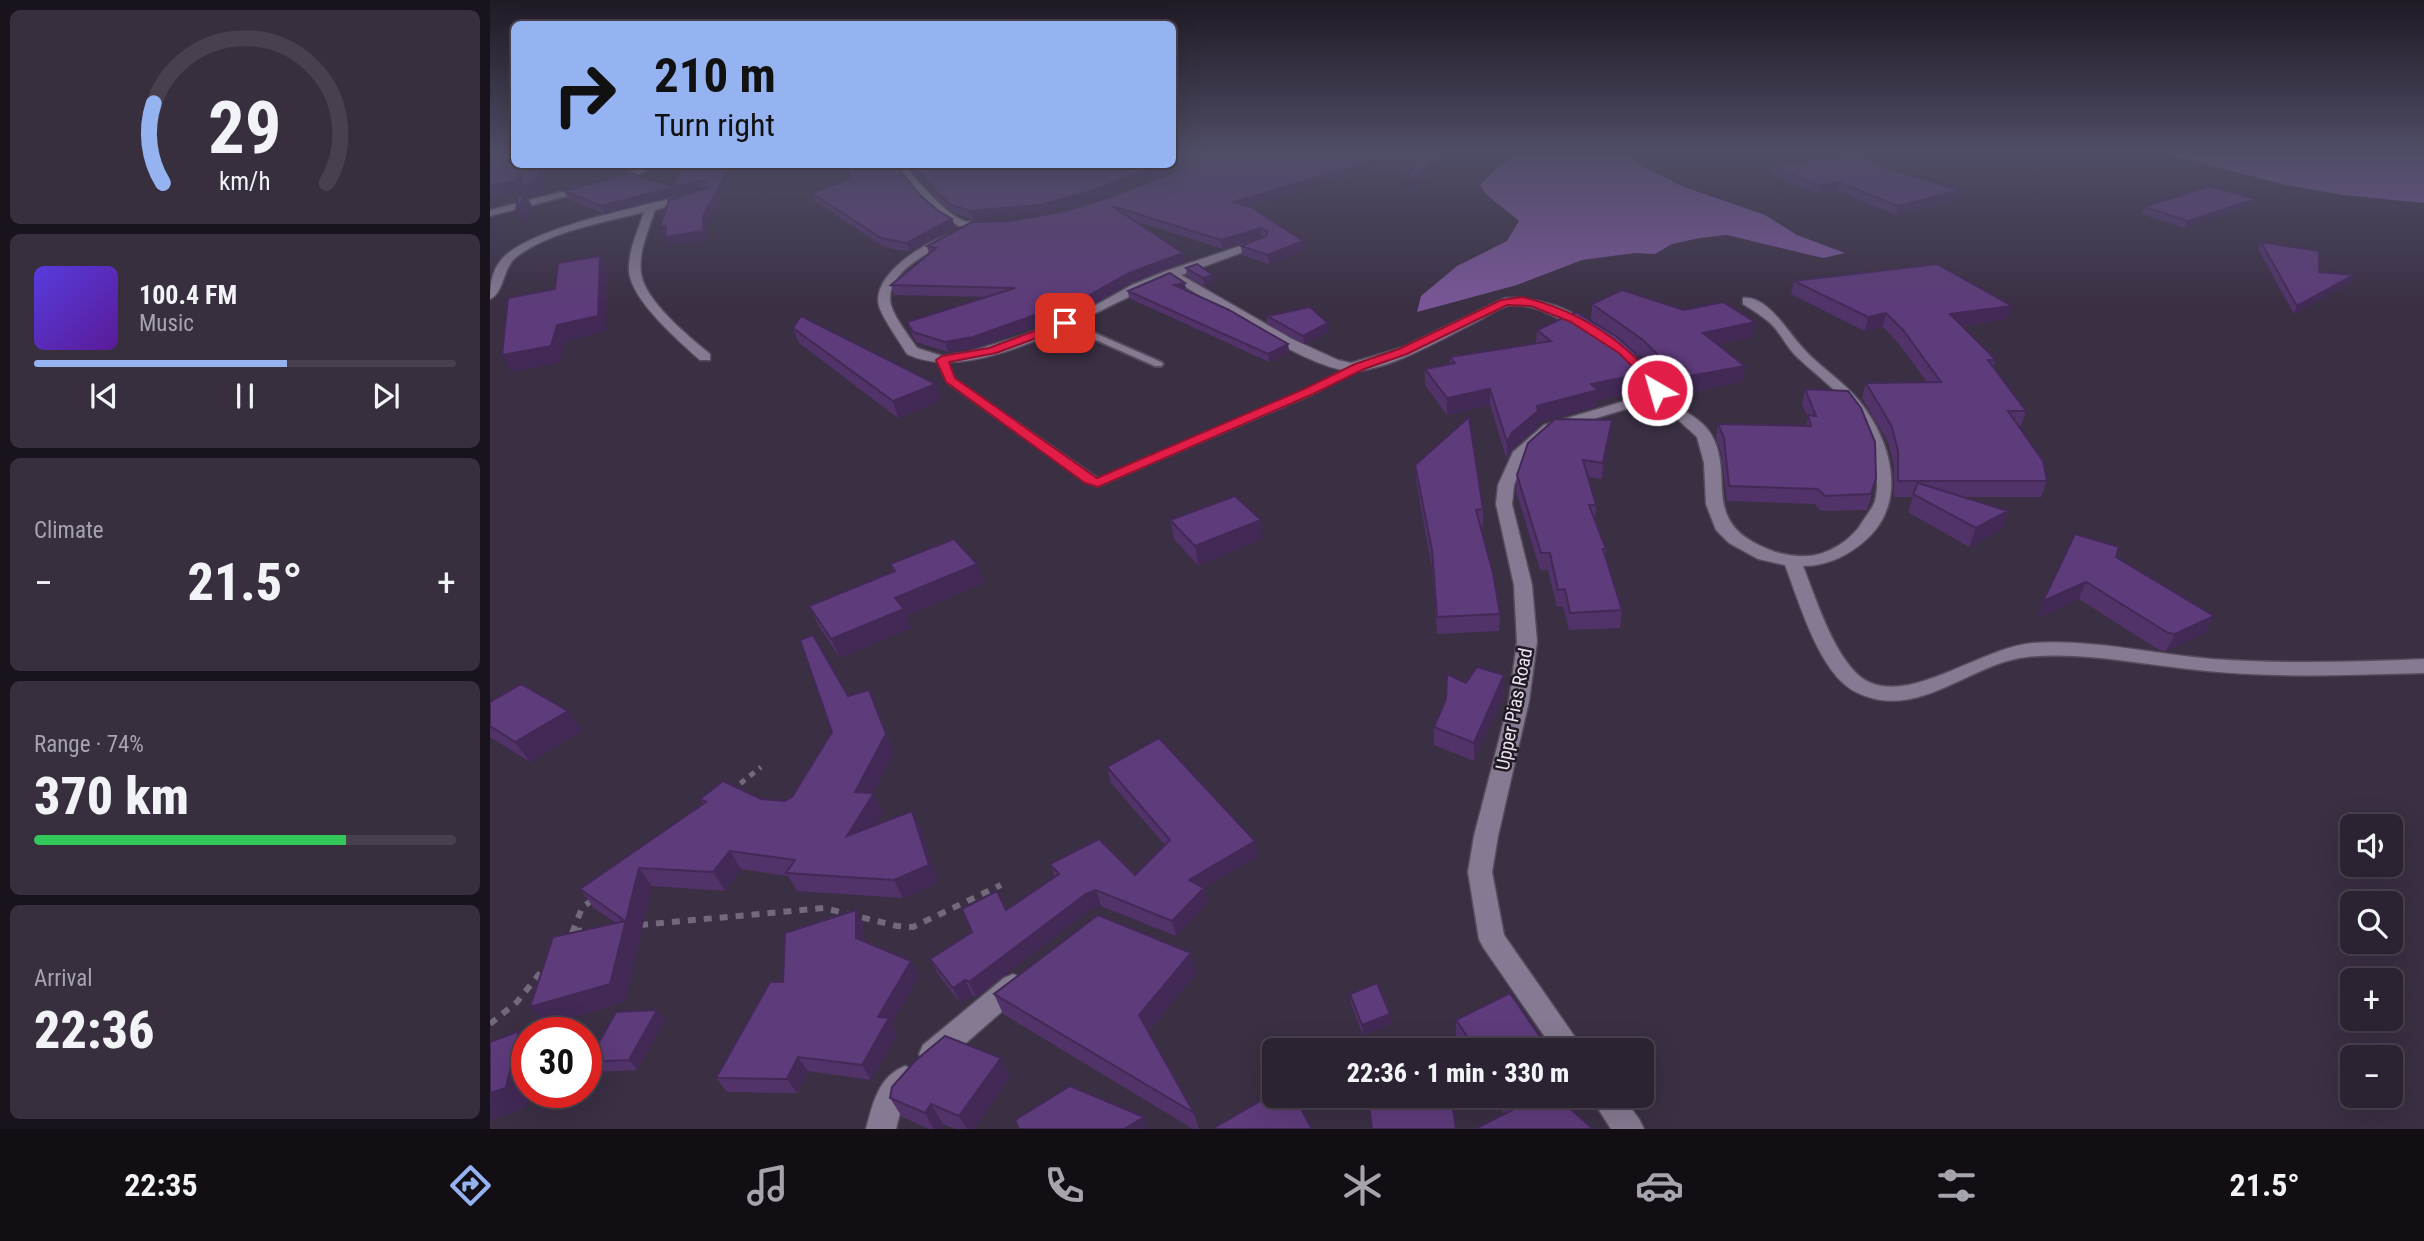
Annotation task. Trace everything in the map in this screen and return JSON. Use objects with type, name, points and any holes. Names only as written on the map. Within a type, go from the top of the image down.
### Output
[{"type":"street","points":[[490,213],[522,205]]},
{"type":"street","points":[[490,295],[505,263],[528,245],[551,236],[665,205]]},
{"type":"street","points":[[936,205],[962,224],[1000,225]]},
{"type":"street","points":[[650,209],[635,263],[638,285],[669,322],[705,357]]},
{"type":"street","points":[[972,225],[923,251],[896,271],[886,290],[885,305],[912,351],[922,356],[942,360],[992,351],[1090,313],[1136,287],[1170,273],[1261,242]]},
{"type":"street","points":[[1170,273],[1289,342],[1339,364],[1359,366],[1403,351],[1505,302],[1522,300],[1535,303],[1575,319],[1593,331]]},
{"type":"street","points":[[1623,351],[1644,371],[1657,390],[1656,404],[1679,413],[1704,435],[1712,463],[1714,504],[1722,526],[1748,547],[1764,555],[1793,561],[1812,561],[1831,556],[1850,545],[1866,530],[1883,501],[1883,467],[1878,443],[1854,403],[1797,350],[1774,320],[1747,301]]},
{"type":"street","name":"Upper Pias Road","points":[[1562,1038],[1492,939],[1480,872],[1486,836],[1519,701],[1527,642],[1523,585],[1504,504],[1506,485],[1518,455],[1549,428],[1635,402],[1656,404]]},
{"type":"street","points":[[1793,561],[1834,659],[1855,683],[1876,691],[1905,694],[1997,657],[2038,649],[2223,666],[2316,669],[2424,666]]},
{"type":"street","points":[[881,1129],[889,1098],[915,1069],[1033,970]]},
{"type":"street","points":[[1613,1108],[1629,1129]]},
{"type":"lane","points":[[1065,323],[1158,365]]},
{"type":"lane","points":[[942,360],[950,380],[1090,480],[1098,482],[1309,392],[1359,366]]},
{"type":"path","points":[[729,793],[761,767]]},
{"type":"path","points":[[625,926],[824,908],[897,926],[913,927],[1001,885]]},
{"type":"path","points":[[566,941],[574,931],[582,908],[599,894]]},
{"type":"path","points":[[574,931],[600,929]]},
{"type":"path","points":[[490,1024],[517,1002],[550,961]]},
{"type":"shaded area","points":[[1499,205],[1735,205],[1765,215],[1797,235],[1845,253],[1823,258],[1727,235],[1700,238],[1672,244],[1655,254],[1635,253],[1582,260],[1517,285],[1417,312],[1421,296],[1457,266],[1507,241],[1519,221]]},
{"type":"building","points":[[667,205],[709,205],[703,216],[703,231],[665,237],[666,226],[660,227]]},
{"type":"building","points":[[830,205],[931,205],[952,219],[907,243],[881,238]]},
{"type":"building","points":[[951,205],[1040,205],[971,211]]},
{"type":"building","points":[[1085,205],[1243,205],[1251,207],[1303,241],[1268,255],[1241,246],[1266,236],[1268,232],[1261,228],[1221,240],[1112,206],[1183,253],[1129,273],[1086,297],[973,337],[945,342],[913,332],[907,322],[1015,288],[891,285],[936,248],[927,246],[972,222],[1010,221]]},
{"type":"building","points":[[2151,205],[2238,205],[2188,221],[2144,207]]},
{"type":"building","points":[[2261,242],[2319,251],[2319,272],[2354,275],[2297,306]]},
{"type":"building","points":[[600,256],[598,316],[557,325],[551,346],[502,355],[508,298],[555,289],[558,263]]},
{"type":"building","points":[[1197,264],[1213,275],[1203,278],[1186,268]]},
{"type":"building","points":[[1937,264],[2012,306],[1950,314],[1996,360],[1988,360],[2026,411],[2008,411],[2043,461],[2047,481],[1898,481],[1898,451],[1892,427],[1866,383],[1941,382],[1903,330],[1886,313],[1868,317],[1794,281]]},
{"type":"building","points":[[1170,273],[1185,283],[1174,285],[1229,310],[1288,344],[1268,354],[1128,291]]},
{"type":"building","points":[[1622,290],[1684,310],[1723,302],[1755,322],[1703,333],[1745,366],[1690,376],[1679,367],[1665,370],[1656,353],[1643,340],[1592,304]]},
{"type":"building","points":[[1310,307],[1328,323],[1303,336],[1267,316]]},
{"type":"building","points":[[1576,312],[1616,336],[1634,352],[1645,367],[1646,373],[1591,384],[1598,390],[1537,406],[1538,411],[1512,433],[1507,442],[1490,389],[1447,398],[1425,369],[1455,363],[1450,357],[1551,341],[1537,330]]},
{"type":"building","points":[[801,316],[936,384],[893,401],[793,328]]},
{"type":"building","points":[[1805,389],[1848,391],[1861,408],[1875,442],[1876,478],[1871,494],[1825,496],[1818,489],[1729,486],[1724,438],[1718,424],[1811,426],[1808,415],[1816,416]]},
{"type":"building","points":[[1469,417],[1483,509],[1476,510],[1493,573],[1500,614],[1437,617],[1432,550],[1415,465]]},
{"type":"building","points":[[1555,419],[1612,420],[1603,463],[1583,460],[1596,505],[1589,505],[1606,549],[1603,549],[1622,610],[1570,613],[1565,589],[1558,590],[1550,553],[1541,553],[1517,475],[1528,443]]},
{"type":"building","points":[[1918,483],[2008,511],[1976,528],[1913,494]]},
{"type":"building","points":[[1235,496],[1261,520],[1195,546],[1170,520]]},
{"type":"building","points":[[2075,534],[2119,547],[2116,557],[2214,616],[2175,634],[2168,633],[2086,582],[2043,601]]},
{"type":"building","points":[[954,539],[977,564],[895,598],[904,609],[831,639],[809,606],[895,571],[890,564]]},
{"type":"building","points":[[813,635],[848,696],[869,690],[886,734],[855,792],[874,793],[847,836],[912,811],[929,865],[894,880],[786,873],[795,860],[730,851],[713,872],[639,868],[610,984],[530,1007],[553,937],[625,921],[580,889],[706,802],[700,799],[723,781],[761,799],[785,801],[792,797],[832,732],[800,640]]},
{"type":"building","points":[[1477,667],[1504,675],[1474,743],[1434,727],[1446,699],[1447,674],[1466,683]]},
{"type":"building","points":[[521,684],[568,711],[515,742],[490,726],[490,702]]},
{"type":"building","points":[[1159,738],[1255,841],[1189,880],[1204,888],[1172,921],[1096,890],[1086,894],[969,982],[965,980],[953,988],[930,959],[972,932],[962,909],[997,891],[1006,910],[1059,874],[1050,864],[1099,839],[1135,875],[1170,840],[1107,767]]},
{"type":"building","points":[[856,910],[856,938],[911,961],[878,1017],[889,1018],[862,1065],[798,1057],[787,1079],[716,1078],[770,982],[783,982],[785,933]]},
{"type":"building","points":[[1098,915],[1191,953],[1139,1015],[1194,1113],[994,994]]},
{"type":"building","points":[[1377,983],[1390,1014],[1362,1025],[1350,994]]},
{"type":"building","points":[[1510,993],[1541,1038],[1468,1038],[1456,1020]]},
{"type":"building","points":[[657,1010],[629,1060],[602,1061],[602,1037],[616,1012]]},
{"type":"building","points":[[511,1034],[511,1066],[506,1088],[490,1093],[490,1042]]},
{"type":"building","points":[[945,1036],[1001,1058],[959,1116],[931,1104],[925,1113],[890,1098],[892,1087],[915,1061]]},
{"type":"building","points":[[1070,1086],[1144,1117],[1124,1129],[1019,1129],[1015,1120]]},
{"type":"building","points":[[1262,1100],[1262,1108],[1301,1108],[1312,1129],[1212,1129]]},
{"type":"building","points":[[1369,1108],[1453,1108],[1456,1129],[1372,1129]]},
{"type":"building","points":[[1569,1108],[1593,1129],[1475,1129],[1514,1109]]},
{"type":"route","points":[[1065,323],[992,351],[942,360],[950,380],[1090,480],[1098,482],[1113,478],[1184,444],[1309,392],[1359,366],[1403,351],[1505,302],[1522,300],[1535,303],[1575,319],[1623,351],[1644,371],[1657,390]]}]
